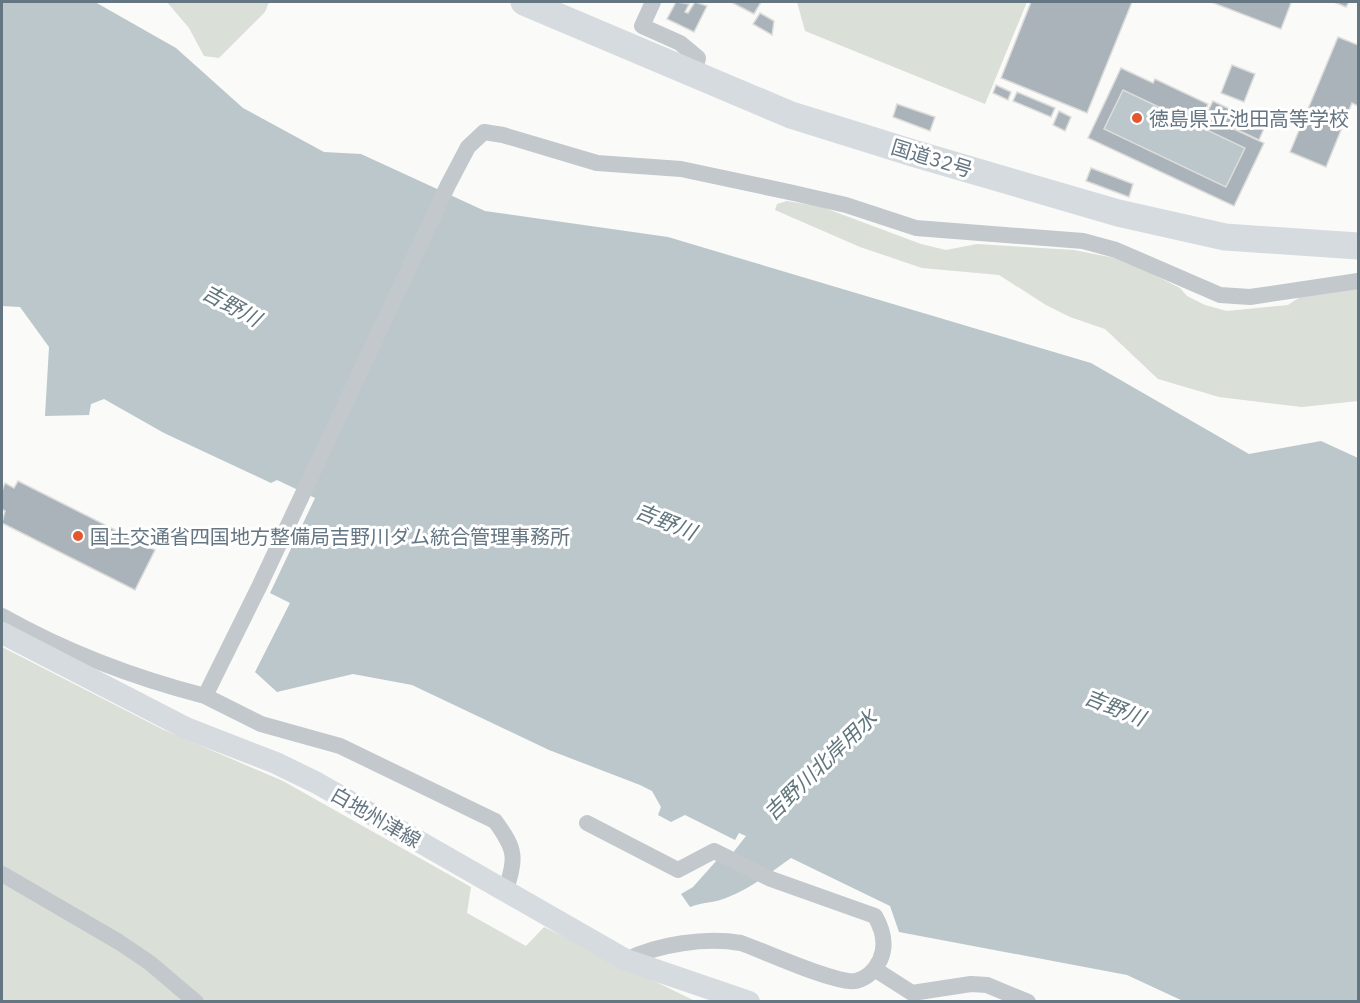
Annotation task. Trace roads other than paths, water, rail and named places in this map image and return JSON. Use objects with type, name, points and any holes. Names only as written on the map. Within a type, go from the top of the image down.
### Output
[{"type":"highway","name":"国道32号","points":[[524,2],[791,115],[1118,213],[1225,237],[1359,246]]},
{"type":"main road","name":"白地州津線","points":[[2,633],[186,728],[276,763],[317,783],[626,960],[749,1002]]},
{"type":"street","points":[[653,2],[642,26],[680,43],[698,58],[694,74]]},
{"type":"street","points":[[205,696],[259,587],[448,184],[468,147],[477,137],[490,132],[597,164],[681,169],[846,205],[916,228],[1083,242],[1116,250],[1220,295],[1250,297],[1359,281]]},
{"type":"street","points":[[2,616],[33,633],[161,685],[205,696],[261,723],[340,746],[495,821],[512,844],[513,868],[505,892]]},
{"type":"street","points":[[587,823],[678,870],[714,852],[771,879],[875,916],[884,934],[883,955],[876,970],[857,981],[848,981],[741,943],[725,941],[649,949],[626,960]]},
{"type":"street","points":[[2,873],[126,947],[150,963],[196,1002]]},
{"type":"street","points":[[876,970],[912,993],[971,984],[987,985],[1028,1002]]},
{"type":"water","points":[[2,2],[95,2],[176,48],[243,108],[324,152],[361,154],[485,211],[668,237],[1091,363],[1249,454],[1321,441],[1358,458],[1358,1001],[1183,1001],[1127,975],[899,932],[890,906],[791,858],[735,894],[722,900],[690,907],[681,894],[693,887],[717,860],[724,864],[746,836],[739,833],[735,840],[685,815],[671,822],[658,815],[661,807],[652,791],[549,750],[412,685],[353,674],[277,692],[255,672],[290,603],[270,593],[315,498],[277,480],[271,483],[164,433],[104,399],[91,404],[89,415],[45,416],[49,347],[20,307],[2,306]]},
{"type":"water","points":[[1123,90],[1245,148],[1226,187],[1104,129]]},
{"type":"place","name":"徳島県立池田高等学校","points":[[1137,118]]},
{"type":"place","name":"国土交通省四国地方整備局吉野川ダム統合管理事務所","points":[[78,536]]},
{"type":"water label","name":"吉野川","points":[[232,305]]},
{"type":"water label","name":"吉野川","points":[[666,521]]},
{"type":"water label","name":"吉野川","points":[[1115,707]]},
{"type":"water label","name":"吉野川北岸用水","points":[[820,765]]}]
